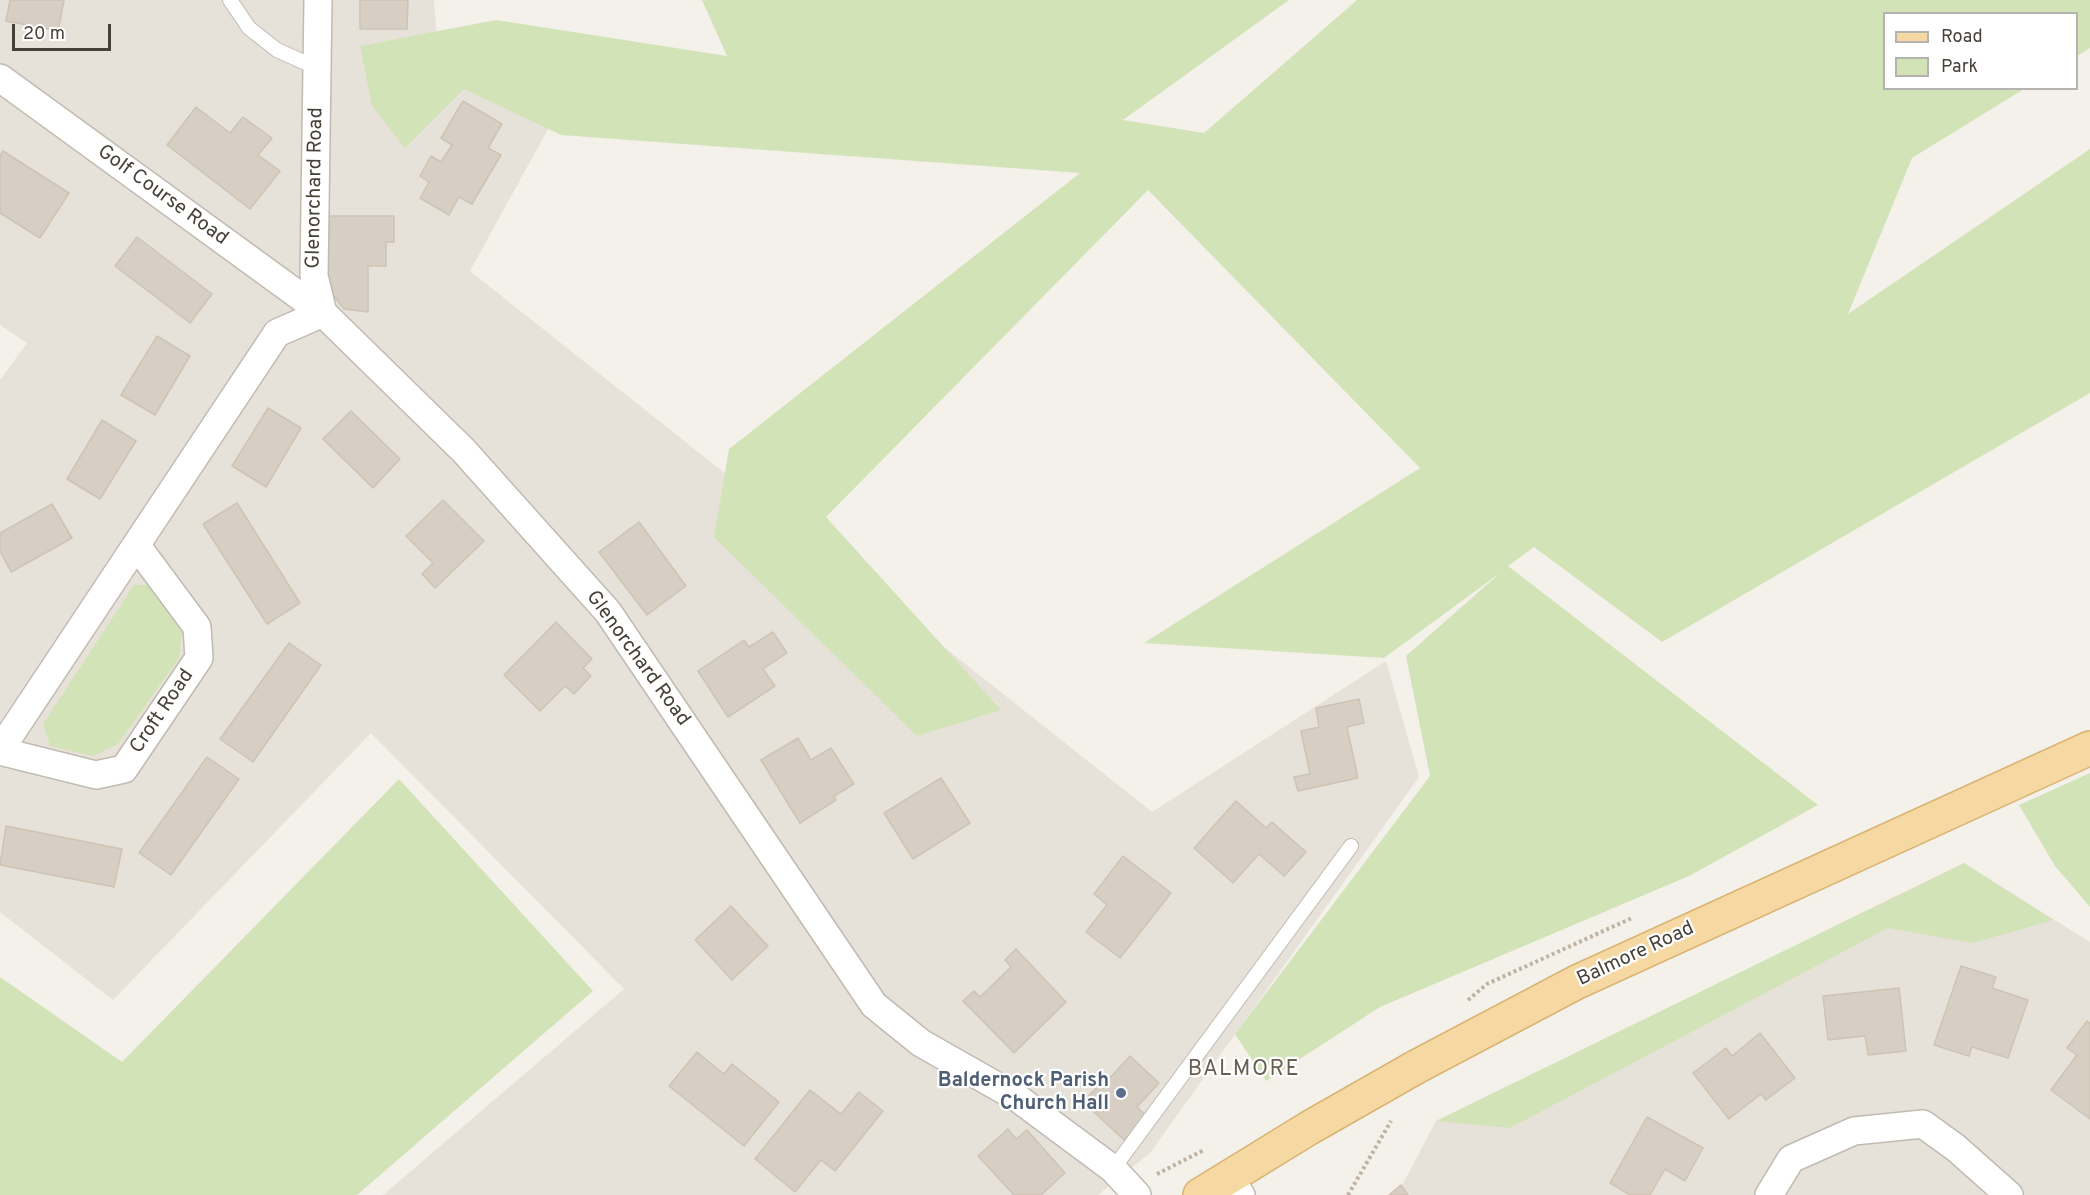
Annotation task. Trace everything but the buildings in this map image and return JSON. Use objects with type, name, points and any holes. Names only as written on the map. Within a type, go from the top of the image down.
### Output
[{"type":"main road","name":"Balmore Road","points":[[1200,1195],[1235,1186],[1309,1128],[1416,1067],[1577,982],[2090,748]]},
{"type":"street","name":"Glenorchard Road","points":[[318,0],[314,276],[324,313],[464,451],[608,612],[874,1005],[921,1043],[1016,1097],[1113,1169],[1137,1195]]},
{"type":"street","name":"Golf Course Road","points":[[0,78],[324,313]]},
{"type":"street","name":"Croft Road","points":[[137,546],[197,627],[199,658],[193,667],[124,769],[96,775],[0,750],[277,333],[324,313]]},
{"type":"street","points":[[1769,1195],[1791,1159],[1854,1131],[1923,1124],[1956,1148],[2009,1195]]},
{"type":"lane","points":[[230,0],[249,28],[277,50],[317,68]]},
{"type":"lane","points":[[1113,1169],[1351,846]]},
{"type":"shaded area","points":[[0,0],[434,0],[439,65],[570,89],[470,271],[1152,812],[1386,661],[1419,777],[1150,1153],[1098,1195],[383,1195],[624,989],[371,733],[113,1000],[0,912],[0,380],[27,343],[0,325]]},
{"type":"shaded area","points":[[1964,863],[2090,942],[2090,1195],[1397,1195],[1436,1121]]},
{"type":"green space","points":[[702,0],[1289,0],[1123,120],[1204,133],[1357,0],[2090,0],[2090,48],[2078,55],[2078,12],[1883,12],[1883,90],[2022,90],[1912,158],[1848,314],[2090,149],[2090,393],[1662,642],[1534,547],[1508,566],[1818,805],[1689,876],[1380,1007],[1266,1081],[1235,1034],[1430,776],[1406,656],[1500,573],[1384,658],[1144,643],[1420,468],[1148,190],[826,517],[1001,710],[917,736],[714,537],[729,449],[1080,173],[561,135],[464,89],[405,148],[372,106],[360,46],[496,20],[727,56]]},
{"type":"green space","points":[[134,585],[149,585],[182,632],[179,658],[118,744],[93,756],[50,746],[43,724]]},
{"type":"green space","points":[[2090,773],[2090,907],[2055,866],[2019,805]]},
{"type":"green space","points":[[399,779],[593,991],[357,1195],[0,1195],[0,977],[122,1062]]},
{"type":"green space","points":[[1964,863],[2053,920],[1973,943],[1888,928],[1510,1128],[1436,1121]]},
{"type":"place","name":"Baldernock Parish Church Hall","points":[[1121,1093]]},
{"type":"district","name":"BALMORE","points":[[1244,1071]]}]
